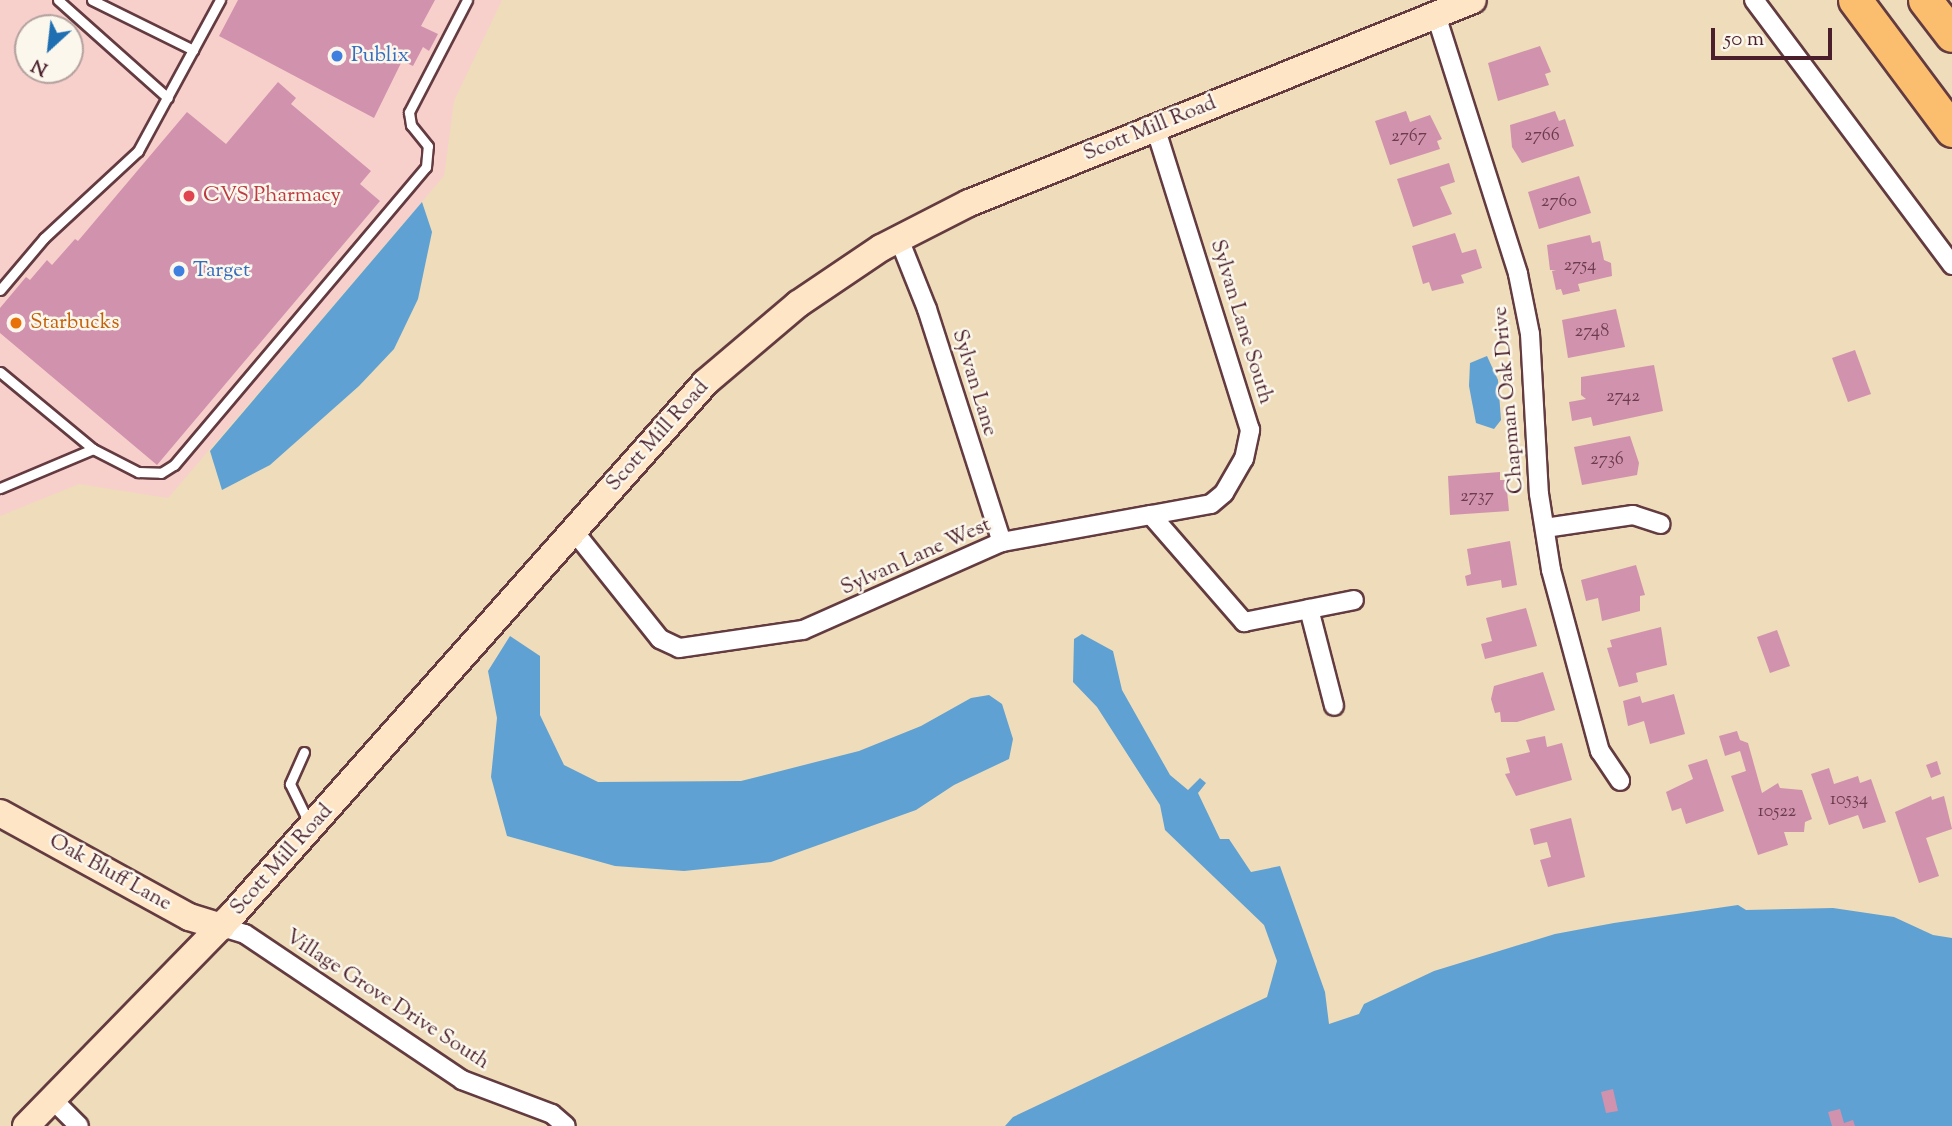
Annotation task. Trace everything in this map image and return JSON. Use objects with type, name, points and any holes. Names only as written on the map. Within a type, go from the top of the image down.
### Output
[{"type":"highway","points":[[1855,0],[1952,130]]},
{"type":"highway","points":[[1925,0],[1952,34]]},
{"type":"street","name":"Scott Mill Road","points":[[26,1126],[222,927],[573,530],[726,364],[798,304],[899,239],[969,203],[1474,0]]},
{"type":"street","points":[[1754,0],[1952,264]]},
{"type":"street","name":"Chapman Oak Drive","points":[[1436,15],[1518,274],[1530,334],[1545,528],[1551,570],[1600,751],[1620,780]]},
{"type":"street","name":"Sylvan Lane South","points":[[1151,514],[1210,504],[1224,493],[1244,459],[1250,429],[1155,127]]},
{"type":"street","name":"Sylvan Lane","points":[[899,239],[927,309],[1002,542]]},
{"type":"street","points":[[1151,514],[1244,622],[1354,600]]},
{"type":"street","name":"Sylvan Lane West","points":[[573,530],[660,639],[679,648],[803,630],[1002,542],[1151,514]]},
{"type":"street","points":[[1545,528],[1633,515],[1661,524]]},
{"type":"street","points":[[1309,609],[1334,706]]},
{"type":"street","name":"Oak Bluff Lane","points":[[0,813],[189,916],[222,927]]},
{"type":"street","name":"Village Grove Drive South","points":[[222,927],[245,934],[462,1080],[552,1114],[566,1126]]},
{"type":"street","points":[[52,1099],[79,1126]]},
{"type":"lane","points":[[58,0],[168,98]]},
{"type":"lane","points":[[92,0],[193,50]]},
{"type":"lane","points":[[0,290],[48,233],[128,163],[168,98],[219,0]]},
{"type":"lane","points":[[0,372],[93,449],[138,472],[161,472],[174,465],[426,167],[428,146],[411,125],[409,112],[467,0]]},
{"type":"lane","points":[[0,488],[93,449]]},
{"type":"lane","points":[[304,752],[290,784],[312,828]]},
{"type":"shaded area","points":[[0,0],[502,0],[454,101],[444,176],[168,498],[79,484],[0,516]]},
{"type":"water","points":[[422,202],[432,232],[418,299],[394,349],[359,386],[270,465],[222,490],[210,451]]},
{"type":"water","points":[[1487,356],[1498,380],[1501,420],[1494,429],[1476,423],[1469,386],[1470,363]]},
{"type":"water","points":[[1082,634],[1113,651],[1122,690],[1170,775],[1188,790],[1200,778],[1206,783],[1198,793],[1220,839],[1229,839],[1251,872],[1280,866],[1325,992],[1329,1024],[1359,1014],[1364,1004],[1434,971],[1555,934],[1738,905],[1746,910],[1833,908],[1894,917],[1933,935],[1952,938],[1952,1126],[1005,1126],[1013,1117],[1267,997],[1277,961],[1264,925],[1165,830],[1160,805],[1097,707],[1073,682],[1074,639]]},
{"type":"water","points":[[510,636],[540,656],[540,715],[564,765],[598,782],[741,781],[859,751],[921,726],[971,698],[989,695],[1002,704],[1013,739],[1009,759],[954,785],[916,810],[771,862],[684,871],[615,866],[507,836],[491,777],[497,718],[488,671]]},
{"type":"building","name":"Publix","points":[[238,0],[435,0],[421,26],[438,34],[429,51],[423,47],[413,66],[402,61],[374,118],[219,36]]},
{"type":"building","points":[[1540,46],[1551,72],[1545,74],[1549,85],[1498,101],[1488,63]]},
{"type":"building","name":"Target","points":[[278,82],[296,98],[291,104],[371,171],[360,184],[380,201],[157,465],[0,333],[0,308],[26,277],[30,280],[47,260],[52,265],[75,239],[78,241],[187,112],[226,144]]},
{"type":"building","points":[[1406,111],[1410,122],[1430,115],[1442,139],[1437,141],[1440,149],[1390,165],[1375,121]]},
{"type":"building","points":[[1555,111],[1559,121],[1565,119],[1574,146],[1522,163],[1512,147],[1510,125]]},
{"type":"building","points":[[1449,163],[1455,182],[1440,187],[1452,214],[1413,227],[1397,179]]},
{"type":"building","points":[[1579,176],[1591,213],[1539,229],[1528,192]]},
{"type":"building","points":[[1455,233],[1462,253],[1476,249],[1482,268],[1461,275],[1464,283],[1432,291],[1429,282],[1423,284],[1412,246]]},
{"type":"building","points":[[1590,235],[1592,243],[1600,241],[1604,260],[1611,263],[1612,276],[1578,284],[1580,291],[1563,295],[1561,289],[1556,290],[1552,271],[1556,270],[1550,270],[1547,245]]},
{"type":"building","points":[[1616,309],[1625,347],[1568,358],[1562,320]]},
{"type":"building","points":[[1855,350],[1871,394],[1848,402],[1832,358]]},
{"type":"building","points":[[1654,365],[1663,411],[1593,426],[1591,417],[1572,421],[1569,402],[1586,399],[1581,395],[1581,377]]},
{"type":"building","points":[[1630,436],[1639,463],[1637,475],[1582,485],[1574,447]]},
{"type":"building","points":[[1500,472],[1500,480],[1506,480],[1509,511],[1450,515],[1448,476]]},
{"type":"building","points":[[1510,541],[1517,585],[1502,588],[1501,580],[1467,586],[1465,576],[1471,574],[1467,549]]},
{"type":"building","points":[[1636,565],[1645,595],[1640,596],[1640,611],[1602,621],[1598,598],[1586,601],[1581,580]]},
{"type":"building","points":[[1526,608],[1537,646],[1485,659],[1481,644],[1492,641],[1486,618]]},
{"type":"building","points":[[1661,627],[1667,665],[1636,673],[1638,682],[1619,687],[1607,648],[1612,647],[1610,640]]},
{"type":"building","points":[[1777,630],[1790,666],[1770,673],[1757,637]]},
{"type":"building","points":[[1543,672],[1555,710],[1517,722],[1501,722],[1500,712],[1495,713],[1491,699],[1494,686]]},
{"type":"building","points":[[1674,694],[1685,734],[1650,744],[1644,721],[1628,726],[1623,701],[1640,696],[1642,703]]},
{"type":"building","points":[[1737,731],[1740,740],[1748,743],[1762,793],[1778,783],[1780,788],[1802,790],[1812,819],[1805,822],[1804,832],[1784,832],[1788,845],[1758,855],[1731,776],[1746,771],[1740,751],[1725,756],[1719,736]]},
{"type":"building","points":[[1545,736],[1547,747],[1562,743],[1572,780],[1516,796],[1505,774],[1510,773],[1506,758],[1530,752],[1526,740]]},
{"type":"building","points":[[1707,759],[1724,811],[1686,824],[1681,808],[1672,811],[1666,792],[1693,779],[1688,765]]},
{"type":"building","points":[[1937,761],[1941,774],[1931,778],[1926,765]]},
{"type":"building","points":[[1829,768],[1834,784],[1858,776],[1860,783],[1871,779],[1886,822],[1863,829],[1858,815],[1829,825],[1811,774]]},
{"type":"building","points":[[1931,796],[1932,800],[1944,796],[1952,829],[1926,838],[1939,876],[1919,883],[1895,812]]},
{"type":"building","points":[[1571,818],[1585,877],[1548,887],[1540,860],[1551,857],[1547,842],[1534,845],[1530,829]]},
{"type":"building","points":[[1613,1089],[1618,1111],[1606,1113],[1601,1092]]},
{"type":"building","points":[[1840,1109],[1844,1123],[1853,1120],[1855,1126],[1832,1126],[1828,1112]]},
{"type":"place","name":"Publix","points":[[337,56]]},
{"type":"place","name":"CVS Pharmacy","points":[[189,196]]},
{"type":"place","name":"Target","points":[[179,271]]},
{"type":"place","name":"Starbucks","points":[[16,323]]}]
